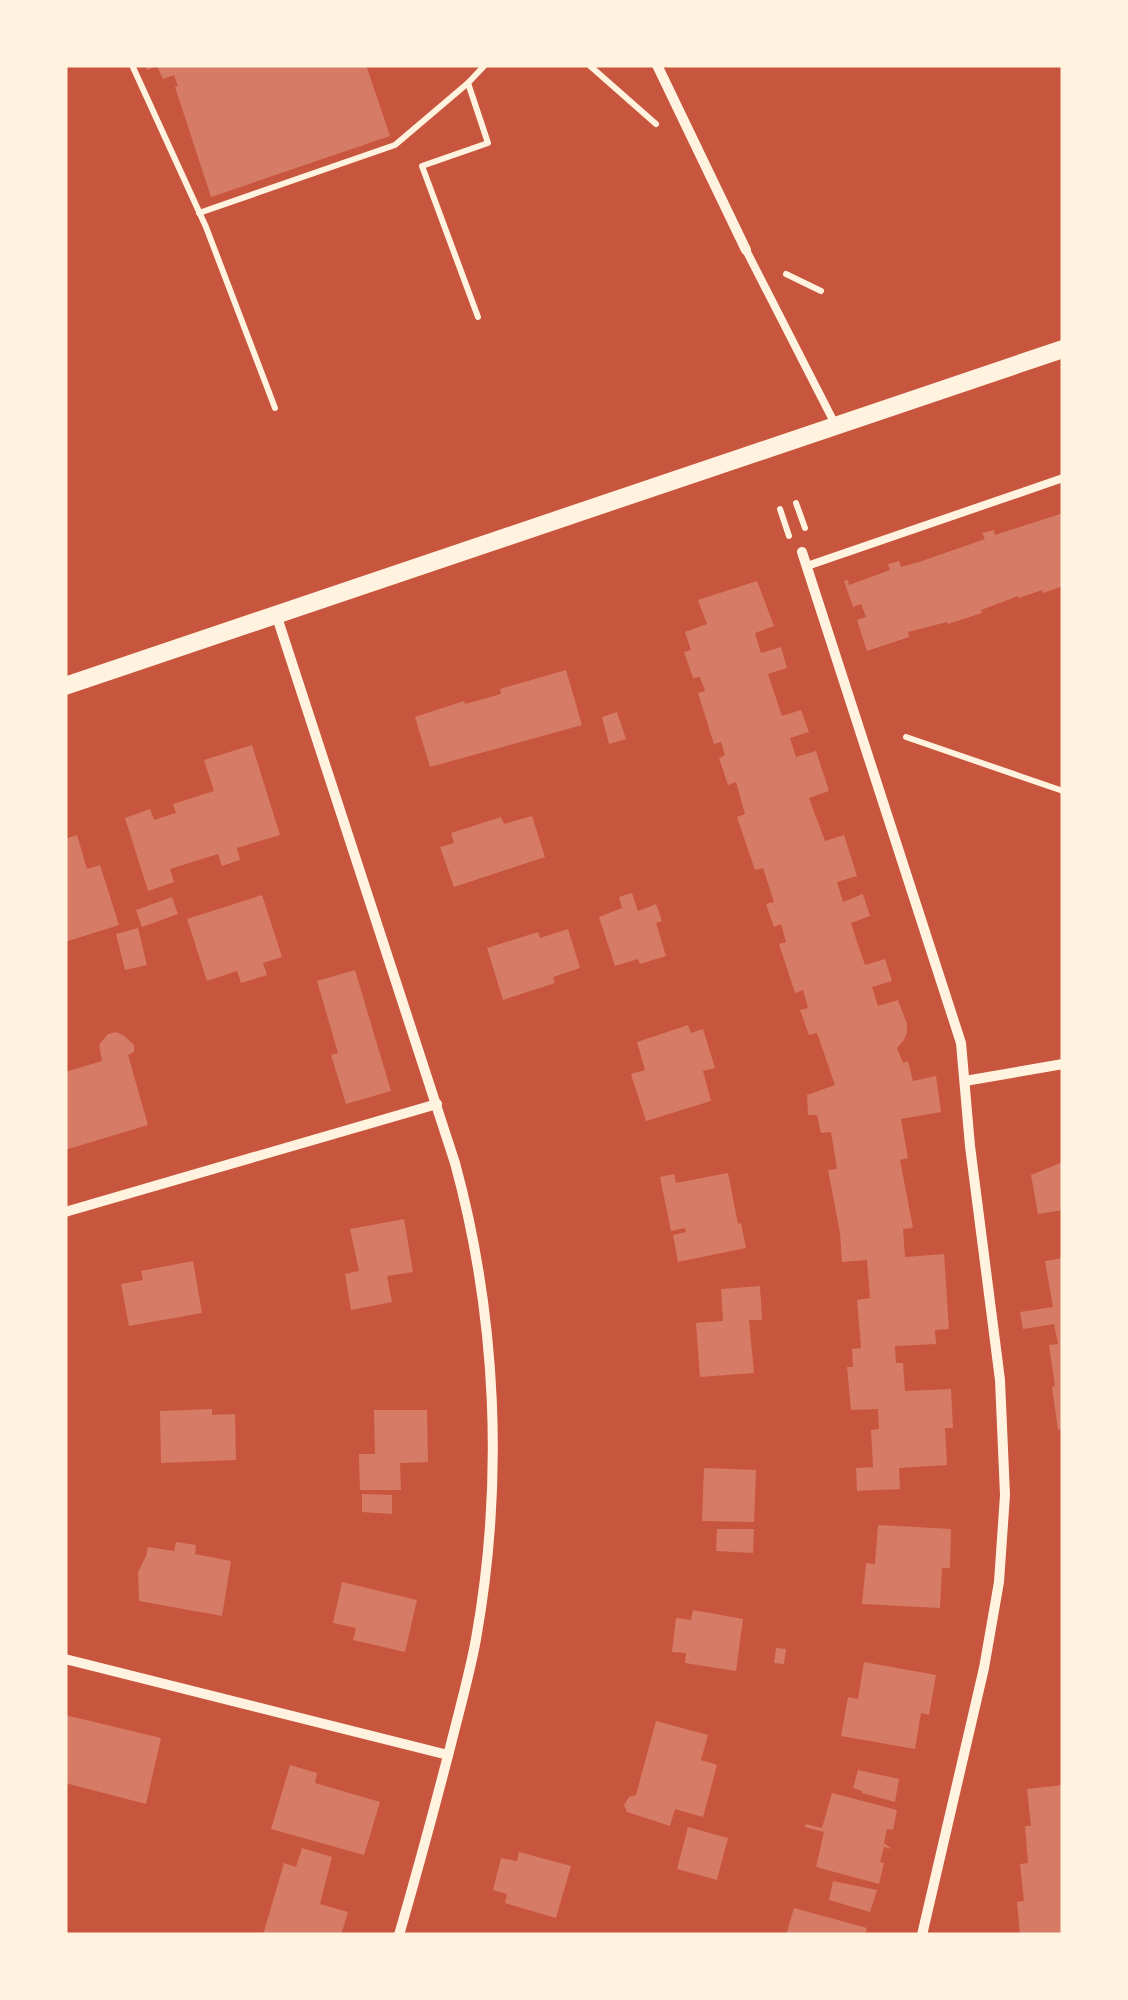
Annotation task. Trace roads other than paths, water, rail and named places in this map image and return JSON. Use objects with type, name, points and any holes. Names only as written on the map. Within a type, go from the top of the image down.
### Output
[{"type":"street","points":[[658,65],[746,250]]},
{"type":"street","points":[[65,686],[1063,349]]},
{"type":"street","points":[[802,552],[961,1042],[1000,1380],[1005,1472],[999,1582],[987,1652],[922,1935]]},
{"type":"street","points":[[276,614],[463,1190],[485,1314],[492,1420],[487,1566],[475,1645],[399,1935]]},
{"type":"street","points":[[964,1081],[1063,1064]]},
{"type":"street","points":[[65,1212],[437,1104]]},
{"type":"street","points":[[65,1659],[448,1755]]},
{"type":"lane","points":[[746,250],[836,426]]},
{"type":"lane","points":[[807,566],[1063,478]]}]
